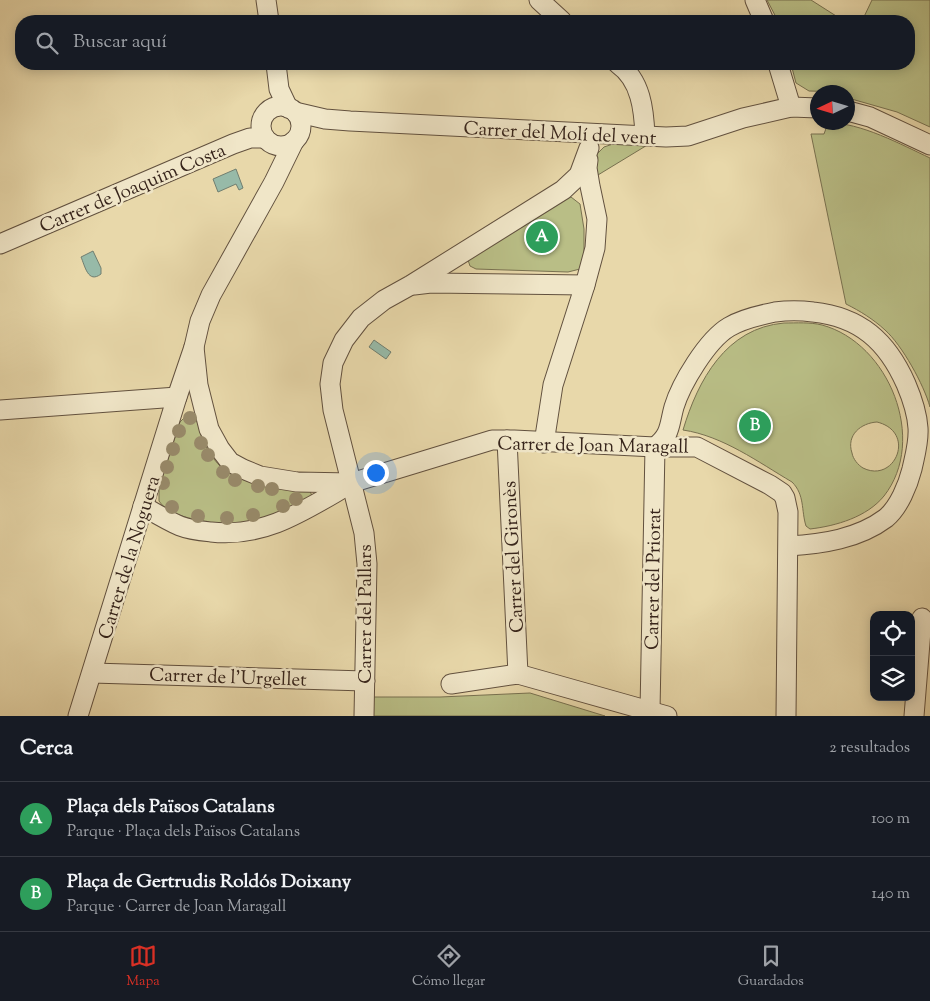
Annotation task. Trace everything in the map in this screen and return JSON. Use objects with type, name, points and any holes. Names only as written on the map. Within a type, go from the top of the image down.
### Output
[{"type":"street","points":[[266,0],[268,15]]},
{"type":"street","points":[[540,0],[556,15]]},
{"type":"street","points":[[755,0],[761,15]]},
{"type":"street","points":[[277,70],[284,131]]},
{"type":"street","points":[[625,70],[632,76],[637,86],[643,109],[645,136]]},
{"type":"street","points":[[780,70],[791,107]]},
{"type":"street","name":"Carrer del Molí del vent","points":[[284,131],[325,119],[590,141],[645,136],[688,136],[742,118],[791,107],[810,108]]},
{"type":"street","points":[[855,113],[870,117],[930,145]]},
{"type":"street","name":"Carrer de Joaquim Costa","points":[[0,244],[233,144],[250,138],[284,131]]},
{"type":"street","name":"Carrer de Joan Maragall","points":[[177,397],[194,347],[200,321],[211,295],[274,182],[284,131]]},
{"type":"street","points":[[544,443],[553,384],[585,286],[595,248],[597,219],[587,168],[590,141]]},
{"type":"street","name":"Carrer del Pallars","points":[[364,716],[367,564],[364,533],[333,410],[330,384],[333,363],[344,340],[361,318],[384,300],[563,190],[580,175],[590,141]]},
{"type":"street","points":[[563,190],[577,192],[585,196],[593,207],[597,219]]},
{"type":"street","points":[[464,252],[461,260],[462,268],[466,276],[480,284]]},
{"type":"street","points":[[411,285],[431,283],[585,286]]},
{"type":"street","points":[[655,447],[665,438],[669,430],[674,406],[703,352],[728,327],[760,315],[791,309],[825,313],[845,319],[864,328],[883,346],[894,360],[903,377],[916,411],[918,445],[910,479],[896,507],[887,517],[865,530],[849,536],[818,543],[789,546],[786,716]]},
{"type":"street","name":"Carrer de Joan Maragall","points":[[194,347],[198,385],[209,429],[230,462],[260,476],[296,482],[351,483],[492,440],[655,447],[697,446],[782,493],[787,503],[789,546]]},
{"type":"street","points":[[0,410],[177,397]]},
{"type":"street","name":"Carrer de la Noguera","points":[[78,716],[177,397]]},
{"type":"street","points":[[172,415],[184,406],[192,406],[200,410],[206,418]]},
{"type":"street","name":"Carrer del Gironès","points":[[507,440],[518,674]]},
{"type":"street","name":"Carrer del Priorat","points":[[655,447],[658,713]]},
{"type":"street","points":[[143,506],[182,527],[219,533],[240,533],[258,530],[280,522],[351,483]]},
{"type":"street","points":[[914,716],[922,618]]},
{"type":"street","name":"Carrer de l'Urgellet","points":[[92,673],[365,681]]},
{"type":"street","points":[[452,684],[518,674],[658,713]]},
{"type":"green space","points":[[767,0],[811,0],[835,15],[775,15]]},
{"type":"green space","points":[[872,0],[930,0],[930,127],[897,112],[855,100],[855,85],[810,85],[809,91],[796,83],[793,70],[915,70],[915,15],[865,15]]},
{"type":"green space","points":[[855,126],[894,141],[930,158],[930,407],[912,366],[892,337],[871,319],[846,304],[811,134],[824,134],[825,130],[855,130]]},
{"type":"green space","points":[[616,143],[649,144],[593,178],[596,155],[604,147]]},
{"type":"green space","points":[[571,197],[580,204],[584,229],[584,264],[580,269],[568,272],[476,269],[470,266],[468,260]]},
{"type":"green space","points":[[784,323],[822,325],[846,335],[866,351],[883,372],[895,396],[901,422],[902,448],[897,473],[884,496],[869,510],[860,515],[830,526],[810,529],[806,526],[804,520],[799,492],[792,482],[726,444],[698,433],[683,430],[697,393],[706,375],[717,360],[746,335],[764,327]],"holes":[[[877,422],[889,428],[896,436],[899,445],[897,455],[892,463],[884,469],[874,471],[861,467],[856,462],[851,447],[851,441],[856,431],[866,425]]]},
{"type":"green space","points":[[187,415],[192,416],[198,423],[209,452],[221,467],[230,474],[240,479],[263,485],[310,491],[312,496],[280,512],[255,520],[230,524],[203,521],[170,511],[159,501],[159,487],[180,422]]},
{"type":"green space","points":[[530,693],[605,716],[372,716],[373,697],[440,697]]},
{"type":"shaded area","points":[[236,169],[243,188],[239,190],[236,184],[218,192],[213,179]]},
{"type":"shaded area","points":[[93,251],[101,268],[101,274],[97,277],[93,277],[88,273],[81,257]]},
{"type":"shaded area","points":[[374,340],[391,352],[386,359],[369,347]]},
{"type":"place","name":"Plaça dels Països Catalans","points":[[542,237]]},
{"type":"place","name":"Plaça de Gertrudis Roldós Doixany","points":[[755,426]]}]
